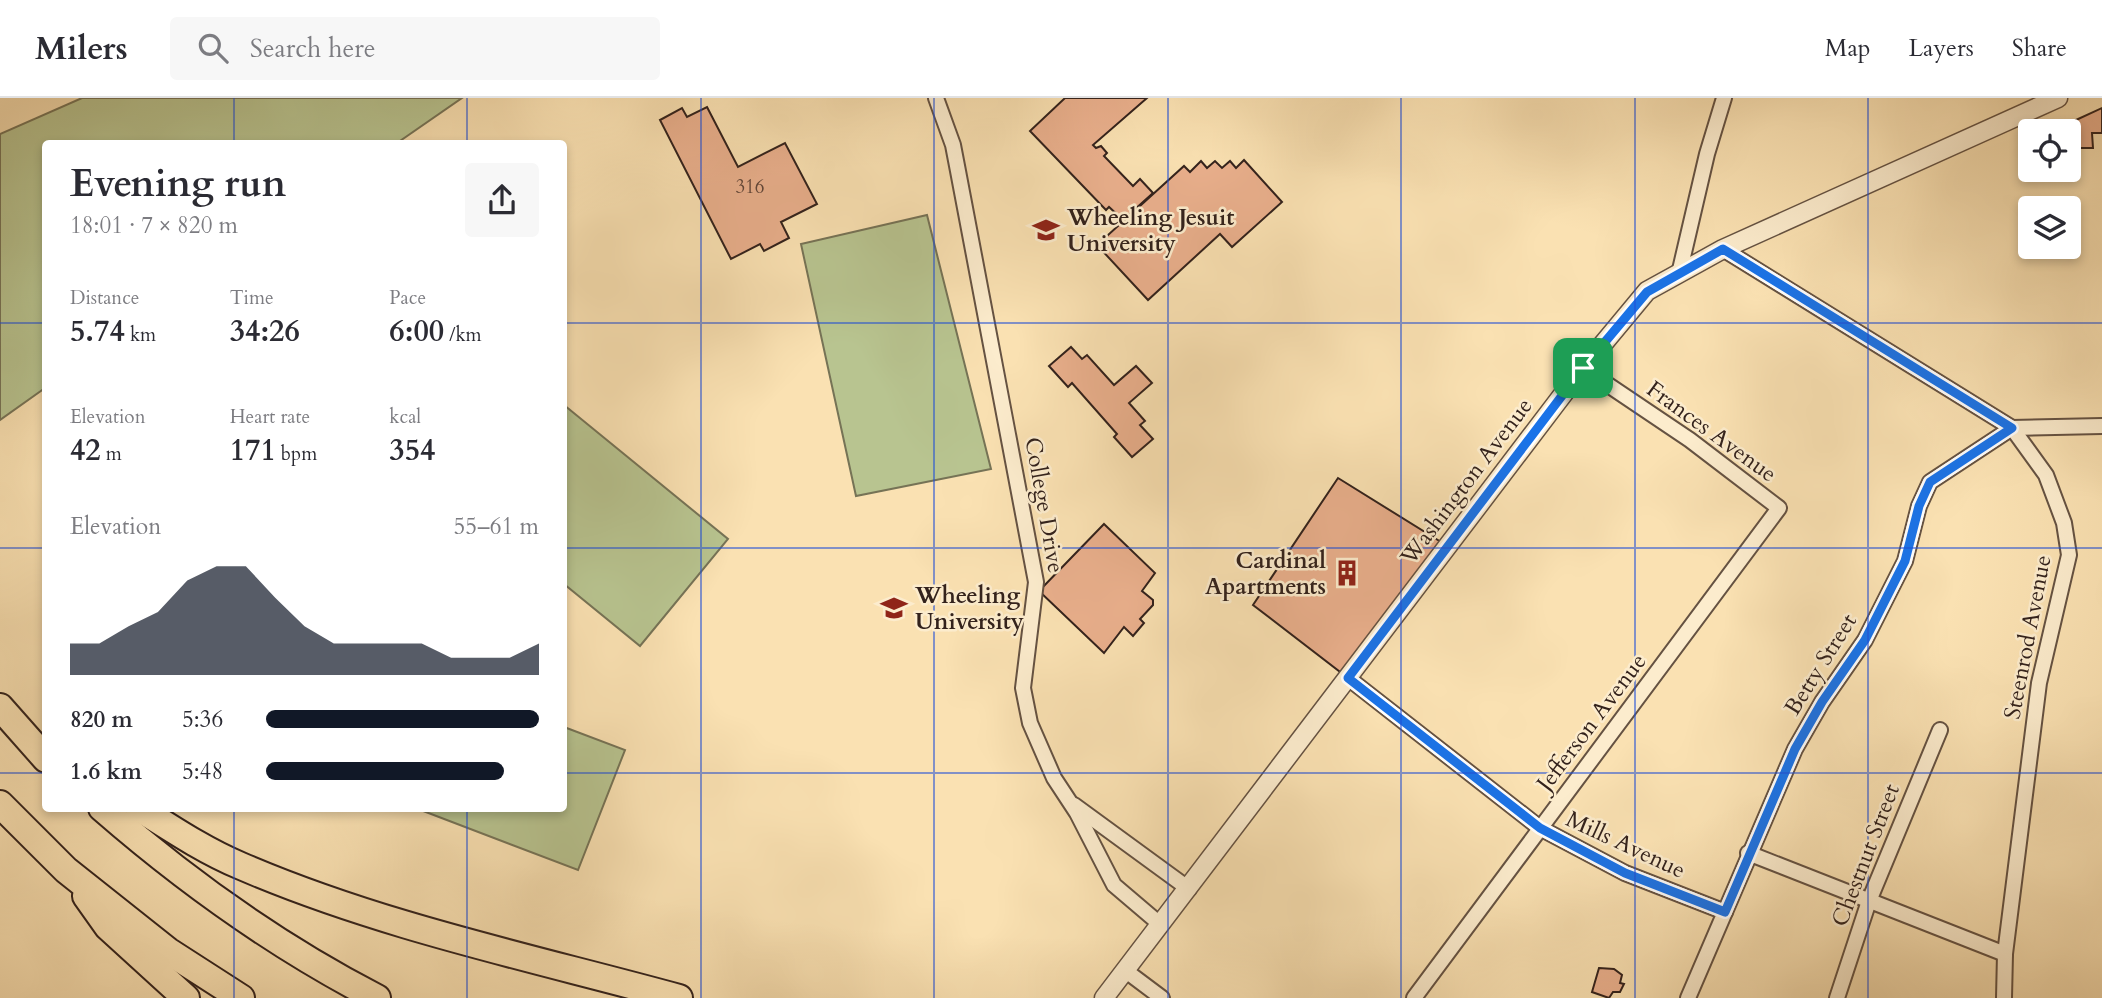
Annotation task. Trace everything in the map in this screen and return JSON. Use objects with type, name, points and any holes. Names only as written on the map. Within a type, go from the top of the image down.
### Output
[{"type":"highway","points":[[0,700],[42,734]]},
{"type":"highway","points":[[0,707],[42,754]]},
{"type":"highway","points":[[0,804],[66,870],[168,951],[241,998]]},
{"type":"highway","points":[[107,812],[162,861],[245,919],[314,965],[377,998]]},
{"type":"highway","points":[[145,812],[194,843],[240,866],[337,903],[679,998]]},
{"type":"highway","points":[[66,870],[108,927],[186,998]]},
{"type":"street","name":"College Drive","points":[[936,98],[956,158],[990,324],[1036,582],[1023,688],[1030,723],[1066,800],[1077,813],[1114,885],[1161,925]]},
{"type":"street","points":[[1679,274],[1707,154],[1724,98]]},
{"type":"street","name":"Washington Avenue","points":[[1104,998],[1583,368],[1647,292],[1723,249],[2058,98]]},
{"type":"street","name":"Steenrod Avenue","points":[[1723,249],[2012,428],[2046,475],[2064,523],[2069,555],[2039,683],[2005,954],[2004,998]]},
{"type":"street","name":"Frances Avenue","points":[[1583,368],[1690,440],[1779,508]]},
{"type":"street","points":[[2012,428],[2102,426]]},
{"type":"street","name":"Betty Street","points":[[1688,998],[1795,749],[1822,702],[1865,640],[1905,561],[1919,506],[1930,482],[2012,428]]},
{"type":"street","name":"Jefferson Avenue","points":[[1414,998],[1779,508]]},
{"type":"street","name":"Mills Avenue","points":[[1348,678],[1540,828],[1625,873],[1725,912]]},
{"type":"street","name":"Chestnut Street","points":[[1837,998],[1869,901],[1940,730]]},
{"type":"street","points":[[1066,800],[1189,889]]},
{"type":"street","points":[[1749,854],[2005,954]]},
{"type":"street","points":[[1126,971],[1162,998]]},
{"type":"green space","points":[[82,98],[462,98],[401,140],[42,140],[42,390],[0,420],[0,134]]},
{"type":"green space","points":[[927,215],[991,469],[856,496],[801,244]]},
{"type":"green space","points":[[567,407],[728,539],[640,646],[567,586]]},
{"type":"green space","points":[[567,728],[625,750],[578,870],[426,812],[567,812]]},
{"type":"building","points":[[1065,98],[1147,98],[1093,145],[1096,148],[1101,146],[1107,153],[1104,156],[1133,186],[1140,179],[1153,193],[1123,220],[1109,207],[1106,210],[1030,131]]},
{"type":"building","points":[[707,107],[738,167],[785,143],[817,204],[781,222],[789,238],[764,251],[760,244],[731,259],[660,120],[682,108],[687,117]]},
{"type":"building","points":[[2102,108],[2102,133],[2092,133],[2093,148],[2081,148],[2081,119],[2078,119]]},
{"type":"building","points":[[1244,160],[1282,202],[1232,247],[1220,234],[1148,300],[1097,245],[1184,166],[1190,172],[1201,161],[1207,168],[1215,161],[1222,168],[1230,161],[1236,168]]},
{"type":"building","points":[[1071,347],[1082,359],[1087,355],[1114,385],[1136,366],[1152,383],[1129,403],[1145,421],[1140,425],[1153,439],[1132,457],[1114,437],[1117,434],[1072,383],[1068,387],[1049,366]]},
{"type":"building","name":"Cardinal Apartments","points":[[1338,478],[1441,542],[1348,678],[1253,605]]},
{"type":"building","points":[[1104,524],[1155,573],[1142,591],[1153,600],[1153,605],[1140,619],[1144,623],[1133,636],[1124,627],[1104,653],[1039,591]]},
{"type":"building","points":[[1599,968],[1614,969],[1622,975],[1620,983],[1624,984],[1620,992],[1613,992],[1609,998],[1592,992]]},
{"type":"place","name":"Wheeling Jesuit University","points":[[1046,230]]},
{"type":"place","name":"Cardinal Apartments","points":[[1347,573]]},
{"type":"place","name":"Wheeling University","points":[[894,608]]},
{"type":"route","points":[[1723,249],[2012,428],[1930,482],[1919,506],[1905,561],[1865,640],[1822,702],[1795,749],[1725,912],[1625,873],[1540,828],[1348,678],[1583,368],[1647,292],[1723,249]]}]
